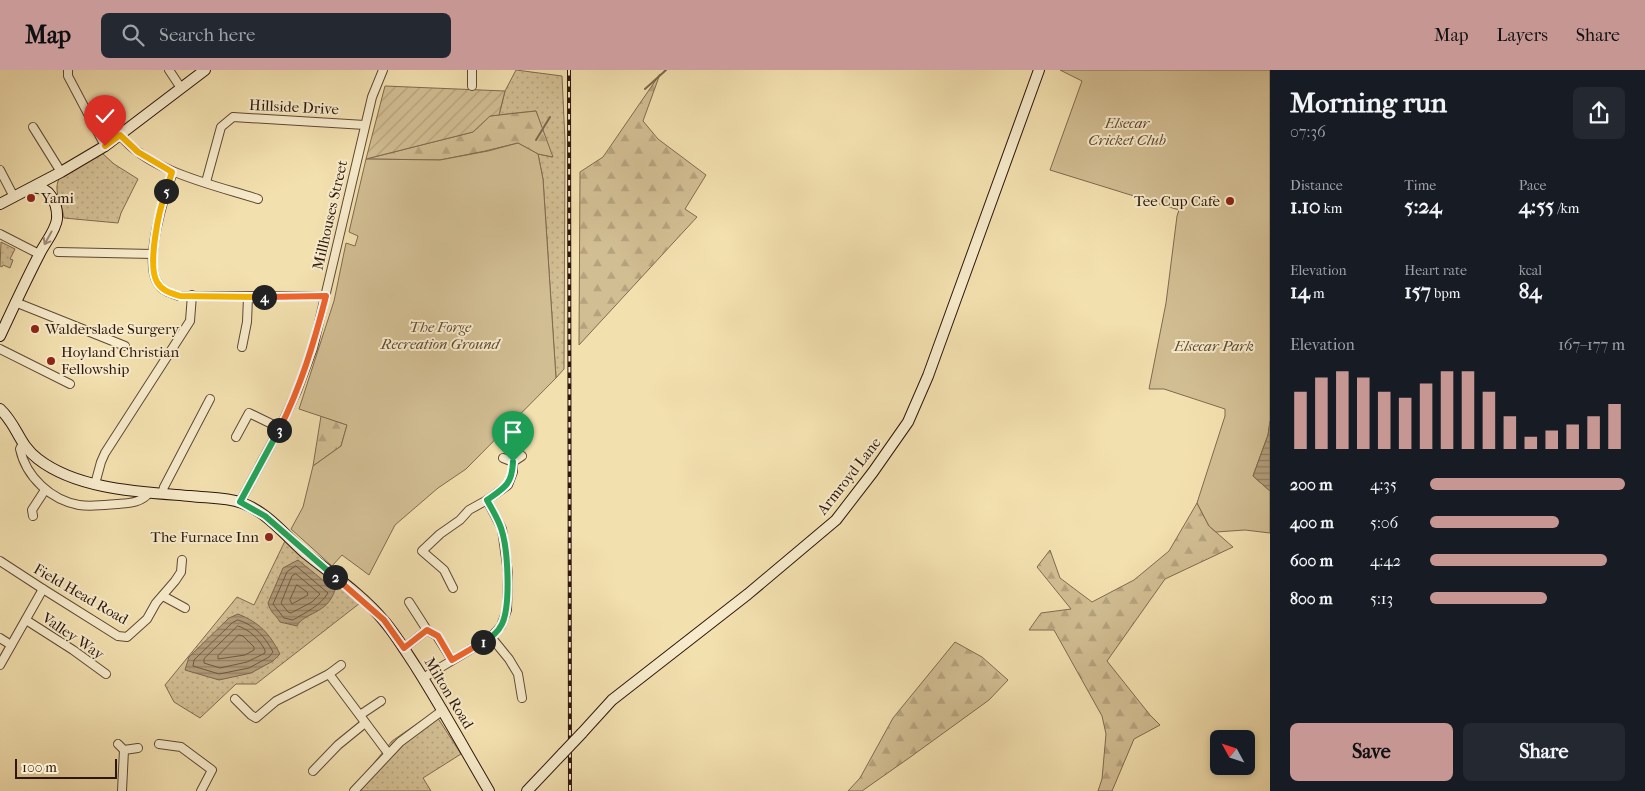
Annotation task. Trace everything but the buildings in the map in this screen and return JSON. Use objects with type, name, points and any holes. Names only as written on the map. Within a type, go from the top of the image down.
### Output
[{"type":"street","points":[[68,70],[68,76],[105,146]]},
{"type":"street","points":[[169,70],[181,88]]},
{"type":"street","points":[[0,204],[105,146],[205,70]]},
{"type":"street","name":"Millhouses Street","points":[[240,502],[280,428],[297,391],[313,348],[372,97],[383,70]]},
{"type":"street","points":[[472,70],[472,86]]},
{"type":"street","name":"Armroyd Lane","points":[[527,791],[612,700],[748,594],[836,520],[873,472],[908,422],[928,376],[1039,70]]},
{"type":"street","name":"Hillside Drive","points":[[206,182],[222,127],[232,117],[365,125]]},
{"type":"street","points":[[33,127],[61,172]]},
{"type":"street","points":[[120,135],[138,152],[172,172],[258,199]]},
{"type":"street","points":[[0,170],[14,197]]},
{"type":"street","points":[[50,195],[52,182],[61,172]]},
{"type":"street","points":[[172,172],[162,202],[153,254],[154,275],[162,288],[169,293],[180,296],[326,296]]},
{"type":"street","points":[[0,336],[57,220],[54,203],[50,195],[42,188],[32,188]]},
{"type":"street","points":[[0,234],[39,254]]},
{"type":"street","points":[[58,252],[153,254]]},
{"type":"street","points":[[95,484],[105,453],[190,321],[192,295]]},
{"type":"street","points":[[242,348],[247,322],[248,297]]},
{"type":"street","points":[[16,302],[126,346]]},
{"type":"street","points":[[0,349],[70,384]]},
{"type":"street","points":[[162,494],[210,399]]},
{"type":"street","name":"Milton Road","points":[[0,409],[11,421],[22,445],[36,458],[51,468],[76,479],[149,493],[221,498],[240,502],[265,516],[384,620],[443,710],[489,791]]},
{"type":"street","points":[[236,437],[249,413],[280,428]]},
{"type":"street","name":"Milton Road","points":[[22,445],[20,449],[27,467],[45,490],[61,499],[78,505],[99,506],[138,502],[149,493]]},
{"type":"street","points":[[513,462],[522,456]]},
{"type":"street","points":[[503,458],[513,462]]},
{"type":"street","points":[[452,588],[444,570],[422,551],[469,510],[508,485],[513,462]]},
{"type":"street","points":[[33,516],[32,510],[45,490]]},
{"type":"street","points":[[423,678],[491,638],[501,626],[507,610],[508,573],[502,529],[487,500]]},
{"type":"street","name":"Field Head Road","points":[[0,561],[42,590],[118,636],[127,637],[147,619],[156,603],[175,581],[181,572],[182,560]]},
{"type":"street","name":"Valley Way","points":[[0,665],[42,590]]},
{"type":"street","points":[[163,596],[185,608]]},
{"type":"street","points":[[410,602],[427,630],[438,636],[452,660]]},
{"type":"street","name":"Valley Way","points":[[26,620],[106,674]]},
{"type":"street","points":[[404,648],[427,630]]},
{"type":"street","points":[[0,638],[11,646]]},
{"type":"street","points":[[491,638],[509,659],[518,674],[522,698]]},
{"type":"street","points":[[234,699],[256,718],[276,701],[329,674],[340,665]]},
{"type":"street","points":[[329,674],[388,753]]},
{"type":"street","points":[[360,715],[382,701]]},
{"type":"street","points":[[354,791],[400,742],[443,710]]},
{"type":"street","points":[[313,771],[338,745],[365,723]]},
{"type":"street","points":[[159,744],[181,748],[212,770],[201,791]]},
{"type":"street","points":[[122,791],[121,747],[138,748]]},
{"type":"green space","points":[[516,70],[562,76],[565,141],[564,369],[556,378],[543,179],[538,154],[552,157],[536,111],[499,115],[505,91]]},
{"type":"green space","name":"Elsecar Park","points":[[1060,70],[1270,70],[1270,421],[1268,435],[1253,476],[1270,491],[1270,533],[1245,530],[1216,532],[1209,526],[1197,503],[1225,416],[1225,409],[1164,389],[1149,389],[1166,303],[1179,210],[1050,170],[1082,81]]},
{"type":"green space","points":[[660,74],[643,121],[658,139],[706,175],[685,209],[697,217],[579,345],[580,172],[603,157]]},
{"type":"green space","points":[[385,86],[505,91],[499,115],[490,116],[473,132],[366,159]]},
{"type":"green space","points":[[536,111],[553,157],[538,154],[518,143],[440,160],[366,159],[473,132],[490,116]]},
{"type":"green space","name":"The Forge Recreation Ground","points":[[518,143],[538,154],[543,179],[556,378],[466,469],[438,488],[395,525],[369,575],[342,555],[332,566],[291,529],[303,507],[313,466],[341,446],[347,425],[299,409],[334,301],[346,243],[355,246],[358,236],[349,232],[366,159],[440,160]]},
{"type":"green space","points":[[102,153],[114,164],[138,179],[118,223],[64,218],[57,192],[60,177]]},
{"type":"green space","points":[[1,242],[15,249],[10,259],[13,260],[10,268],[3,265],[2,267],[0,266]]},
{"type":"green space","points":[[321,416],[347,425],[341,446],[313,466]]},
{"type":"green space","points":[[1197,503],[1209,526],[1233,547],[1165,579],[1107,661],[1160,725],[1134,739],[1112,791],[1098,791],[1102,779],[1106,734],[1102,716],[1054,630],[1029,630],[1041,613],[1071,609],[1037,567],[1050,550],[1060,578],[1092,602],[1134,580],[1169,551]]},
{"type":"green space","points":[[285,541],[360,603],[256,684],[236,684],[200,718],[174,702],[165,685],[237,597],[254,605]]},
{"type":"green space","points":[[955,642],[982,657],[1008,680],[989,700],[862,791],[848,791],[860,778],[893,718]]},
{"type":"green space","points":[[434,712],[461,754],[423,778],[431,791],[351,791],[392,741]]},
{"type":"water","points":[[1270,421],[1270,491],[1253,476],[1268,435]]},
{"type":"water","points":[[298,560],[335,590],[327,604],[300,621],[297,626],[280,622],[268,603],[283,568]]},
{"type":"water","points":[[238,614],[263,629],[280,654],[273,661],[251,673],[219,680],[185,670],[189,657],[229,618]]},
{"type":"waterway","points":[[645,89],[666,70]]},
{"type":"waterway","points":[[536,140],[550,117]]},
{"type":"railway","points":[[569,70],[570,791]]},
{"type":"place","name":"Yami","points":[[31,198]]},
{"type":"place","name":"Tee Cup Cafe","points":[[1230,201]]},
{"type":"place","name":"Walderslade Surgery","points":[[35,329]]},
{"type":"place","name":"Hoyland Christian Fellowship","points":[[51,361]]},
{"type":"place","name":"The Furnace Inn","points":[[269,537]]},
{"type":"route","points":[[105,146],[120,135],[131,148],[172,172],[162,202],[153,254],[154,275],[157,283],[169,293],[180,296],[326,296],[313,348],[297,391],[280,428],[240,502],[265,516],[358,596],[384,620],[404,648],[427,630],[438,636],[452,660],[491,638],[501,626],[507,610],[508,573],[502,529],[487,500],[508,485],[513,462]]},
{"type":"park label","name":"Elsecar Cricket Club","points":[[1127,132]]}]
